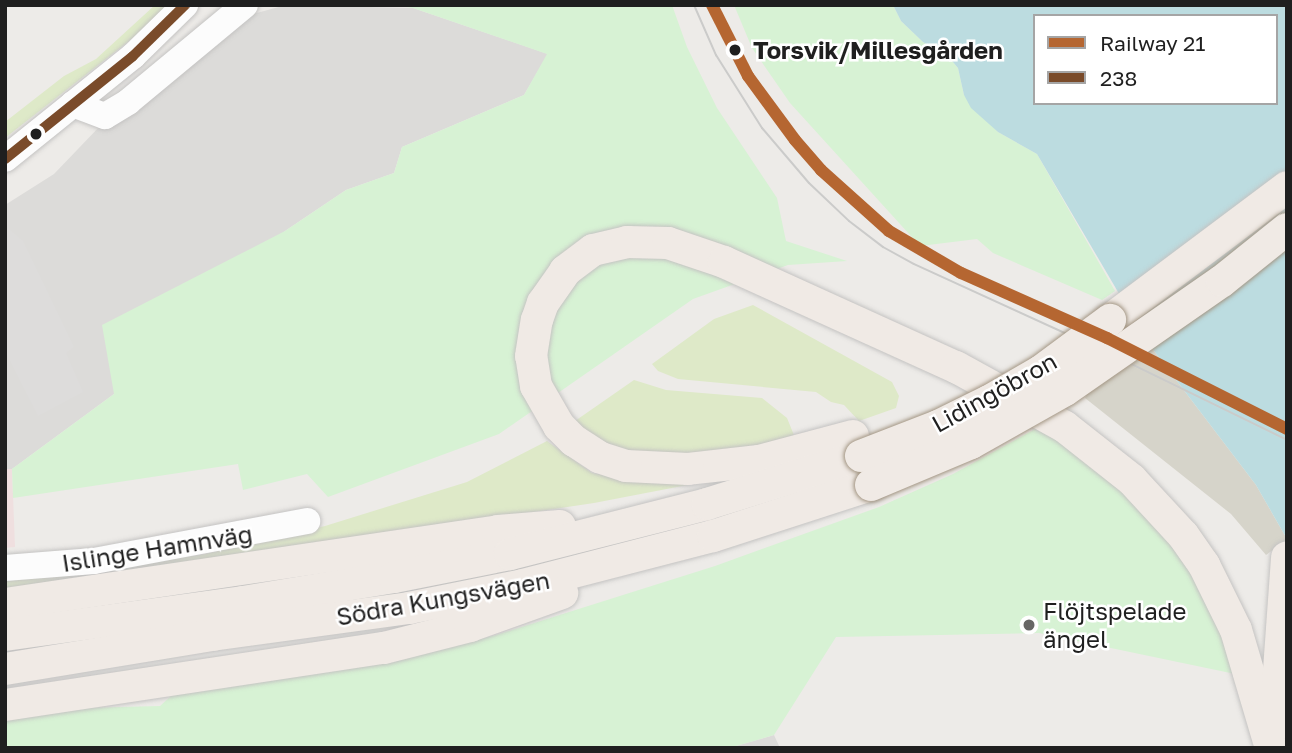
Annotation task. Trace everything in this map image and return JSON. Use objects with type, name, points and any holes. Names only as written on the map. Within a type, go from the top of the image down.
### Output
[{"type":"main road","points":[[1272,748],[1236,629],[1204,565],[1183,535],[1132,480],[1065,427],[956,367],[724,262],[668,243],[646,240],[610,244],[577,260],[552,287],[543,303],[531,356],[536,386],[550,413],[574,442],[599,457],[626,466],[688,469],[759,461],[862,459],[978,385],[1110,320],[1287,187]]},
{"type":"main road","name":"Lidingöbron","points":[[862,459],[971,443],[1065,390],[1222,281],[1287,229]]},
{"type":"main road","name":"Södra Kungsvägen","points":[[5,635],[394,578],[510,554],[649,519],[862,459]]},
{"type":"main road","name":"Södra Kungsvägen","points":[[5,668],[212,635],[409,608],[523,585],[666,549],[862,459]]},
{"type":"main road","points":[[5,604],[498,531],[649,519]]},
{"type":"main road","points":[[5,705],[418,640],[549,598],[666,549]]},
{"type":"main road","points":[[1272,748],[1287,557]]},
{"type":"street","points":[[5,159],[133,56],[185,5]]},
{"type":"street","points":[[73,104],[105,116],[128,102],[245,5]]},
{"type":"street","name":"Islinge Hamnväg","points":[[5,568],[94,561],[307,522]]},
{"type":"shaded area","points":[[286,5],[413,8],[548,54],[524,95],[402,147],[394,173],[346,190],[285,231],[114,394],[12,469],[5,469],[5,205],[54,174],[101,125],[246,16]]},
{"type":"shaded area","points":[[9,229],[23,241],[74,347],[66,353],[83,392],[38,416],[5,351],[5,231]]},
{"type":"shaded area","points":[[1148,343],[1256,485],[1287,539],[1266,555],[1231,514],[1085,398],[1094,379]]},
{"type":"shaded area","points":[[5,469],[12,469],[15,547],[5,548]]},
{"type":"shaded area","points":[[774,735],[780,748],[729,748]]},
{"type":"green space","points":[[155,5],[169,5],[148,26],[5,138],[5,122],[64,76],[96,59]]},
{"type":"green space","points":[[392,5],[672,5],[687,47],[717,108],[777,198],[786,241],[847,261],[788,265],[693,299],[499,434],[328,497],[307,474],[243,490],[238,464],[13,498],[12,469],[114,394],[102,325],[285,231],[346,190],[394,173],[402,147],[524,95],[547,54],[413,8]]},
{"type":"green space","points":[[734,5],[893,5],[901,21],[923,42],[948,56],[958,68],[964,95],[998,132],[1037,154],[1115,291],[1102,300],[993,253],[977,239],[920,246],[790,103],[752,48]]},
{"type":"green space","points":[[753,305],[892,382],[899,396],[896,408],[859,421],[844,405],[831,402],[816,392],[678,379],[658,371],[652,364],[714,319]]},
{"type":"green space","points":[[634,380],[666,390],[762,398],[787,418],[796,440],[724,454],[652,456],[619,451],[575,421]]},
{"type":"green space","points":[[1039,427],[1062,442],[1143,508],[1193,570],[1240,675],[1039,633],[836,637],[774,735],[729,748],[5,748],[5,721],[78,708],[160,706],[172,695],[419,655],[496,635],[715,566],[879,507],[953,474]]},
{"type":"green space","points":[[547,441],[592,473],[636,480],[708,481],[594,503],[5,591],[5,581],[201,555],[325,526],[467,482]]},
{"type":"water","points":[[893,5],[1287,5],[1287,539],[1256,485],[1148,343],[1037,154],[998,132],[971,108],[964,95],[958,68],[948,56],[923,42],[901,21]]},
{"type":"tram line","points":[[694,5],[716,55],[762,128],[809,183],[849,221],[883,247],[1287,440]]},
{"type":"rail line","name":"21","points":[[712,5],[748,76],[795,140],[821,170],[889,231],[961,273],[1107,338],[1287,429]]},
{"type":"transit line","name":"238","points":[[5,159],[133,56],[185,5]]},
{"type":"place","name":"Torsvik/Millesgården","points":[[735,50]]},
{"type":"place","name":"Flöjtspelade ängel","points":[[1029,625]]}]
